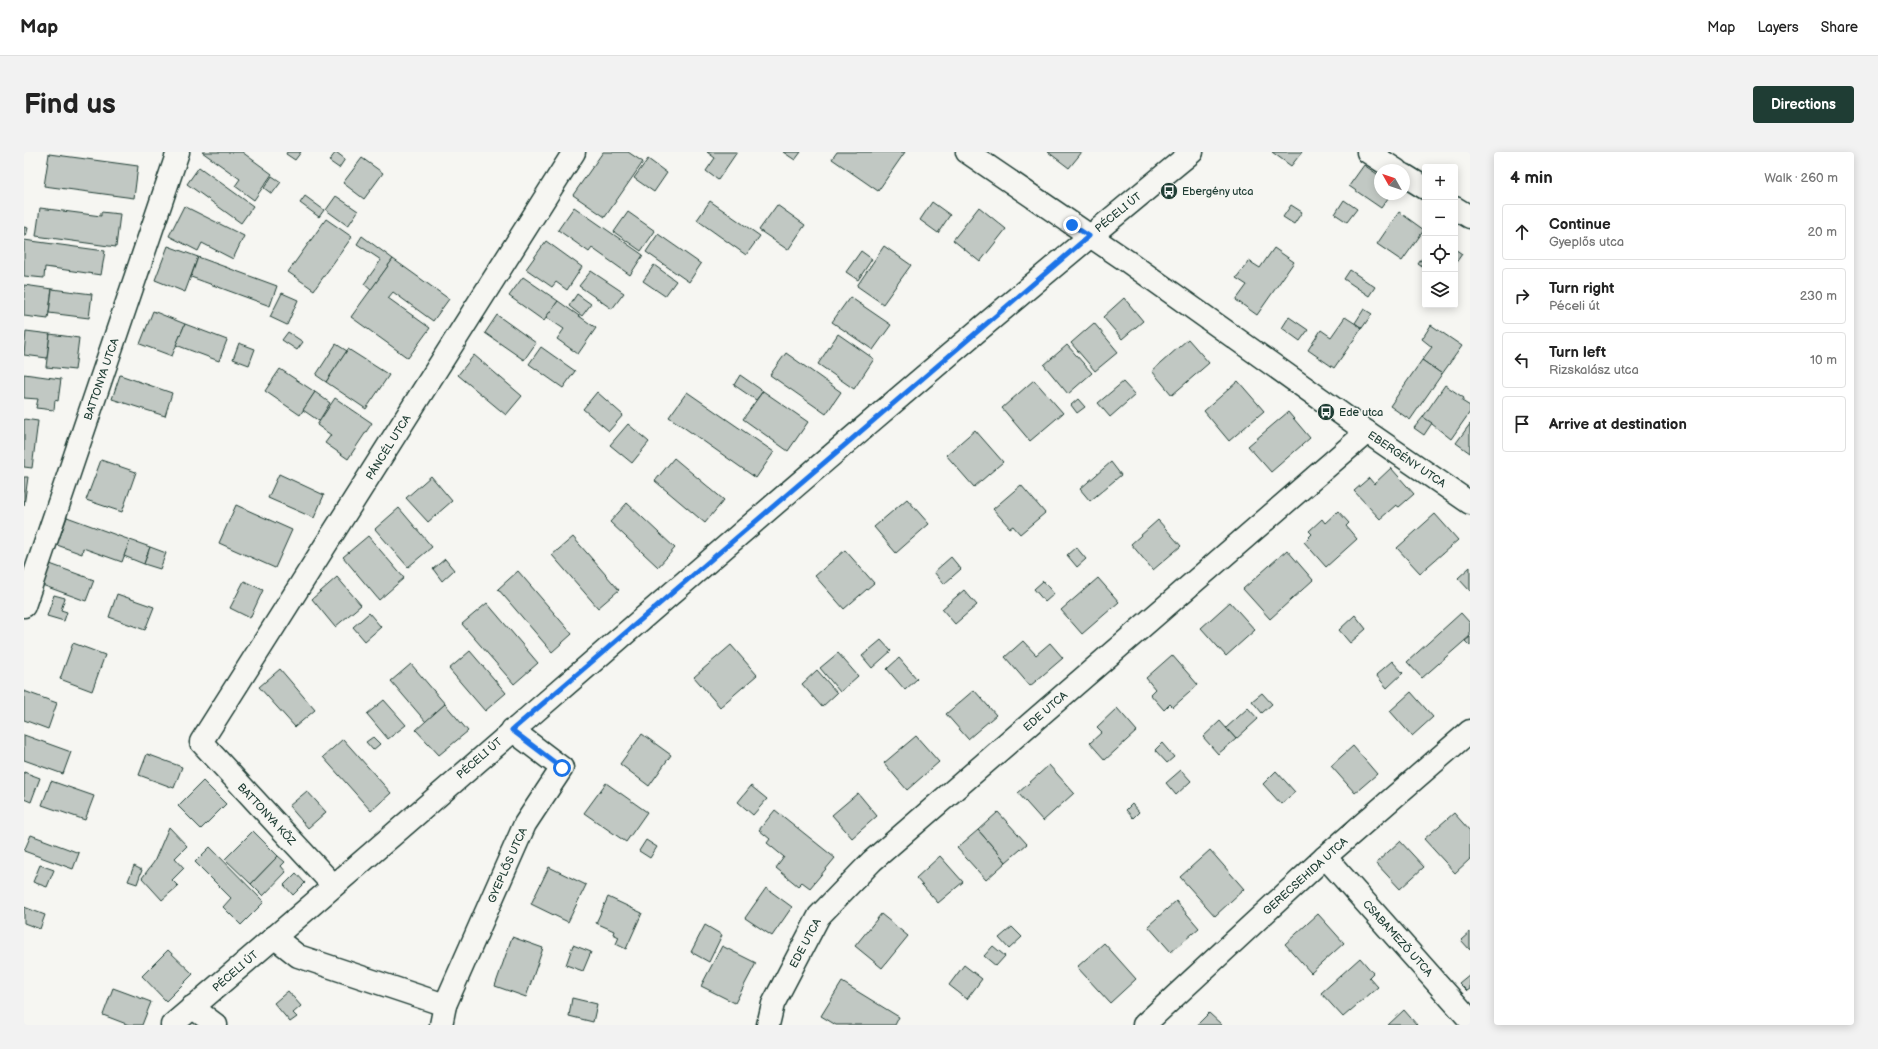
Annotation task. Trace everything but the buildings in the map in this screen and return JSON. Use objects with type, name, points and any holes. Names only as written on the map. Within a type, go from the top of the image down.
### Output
[{"type":"street","name":"BATTONYA UTCA","points":[[24,606],[178,152]]},
{"type":"street","name":"PÁNCÉL UTCA","points":[[201,742],[574,152]]},
{"type":"street","name":"EBERGÉNY UTCA","points":[[967,152],[1127,261],[1367,432],[1470,503]]},
{"type":"street","name":"PÉCELI ÚT","points":[[172,1025],[512,730],[1089,236],[1192,152]]},
{"type":"street","points":[[1368,152],[1387,164]]},
{"type":"street","points":[[1410,179],[1422,186]]},
{"type":"street","points":[[1458,210],[1470,217]]},
{"type":"street","name":"EDE UTCA","points":[[768,1025],[773,1004],[819,916],[872,861],[1367,432]]},
{"type":"street","name":"GYEPLŐS UTCA","points":[[443,1015],[525,824],[562,768],[512,730]]},
{"type":"street","name":"GERECSEHIDA UTCA","points":[[1144,1025],[1325,857],[1470,732]]},
{"type":"street","name":"BATTONYA KÖZ","points":[[201,742],[333,885]]},
{"type":"street","name":"CSABAMEZŐ UTCA","points":[[1325,857],[1470,1020]]},
{"type":"street","points":[[274,937],[298,956],[443,1015]]},
{"type":"street","points":[[192,1007],[216,1025]]},
{"type":"place","name":"Ebergény utca","points":[[1169,191]]},
{"type":"place","name":"Ede utca","points":[[1326,412]]},
{"type":"route","points":[[562,768],[512,730],[1089,236],[1072,225]]}]
